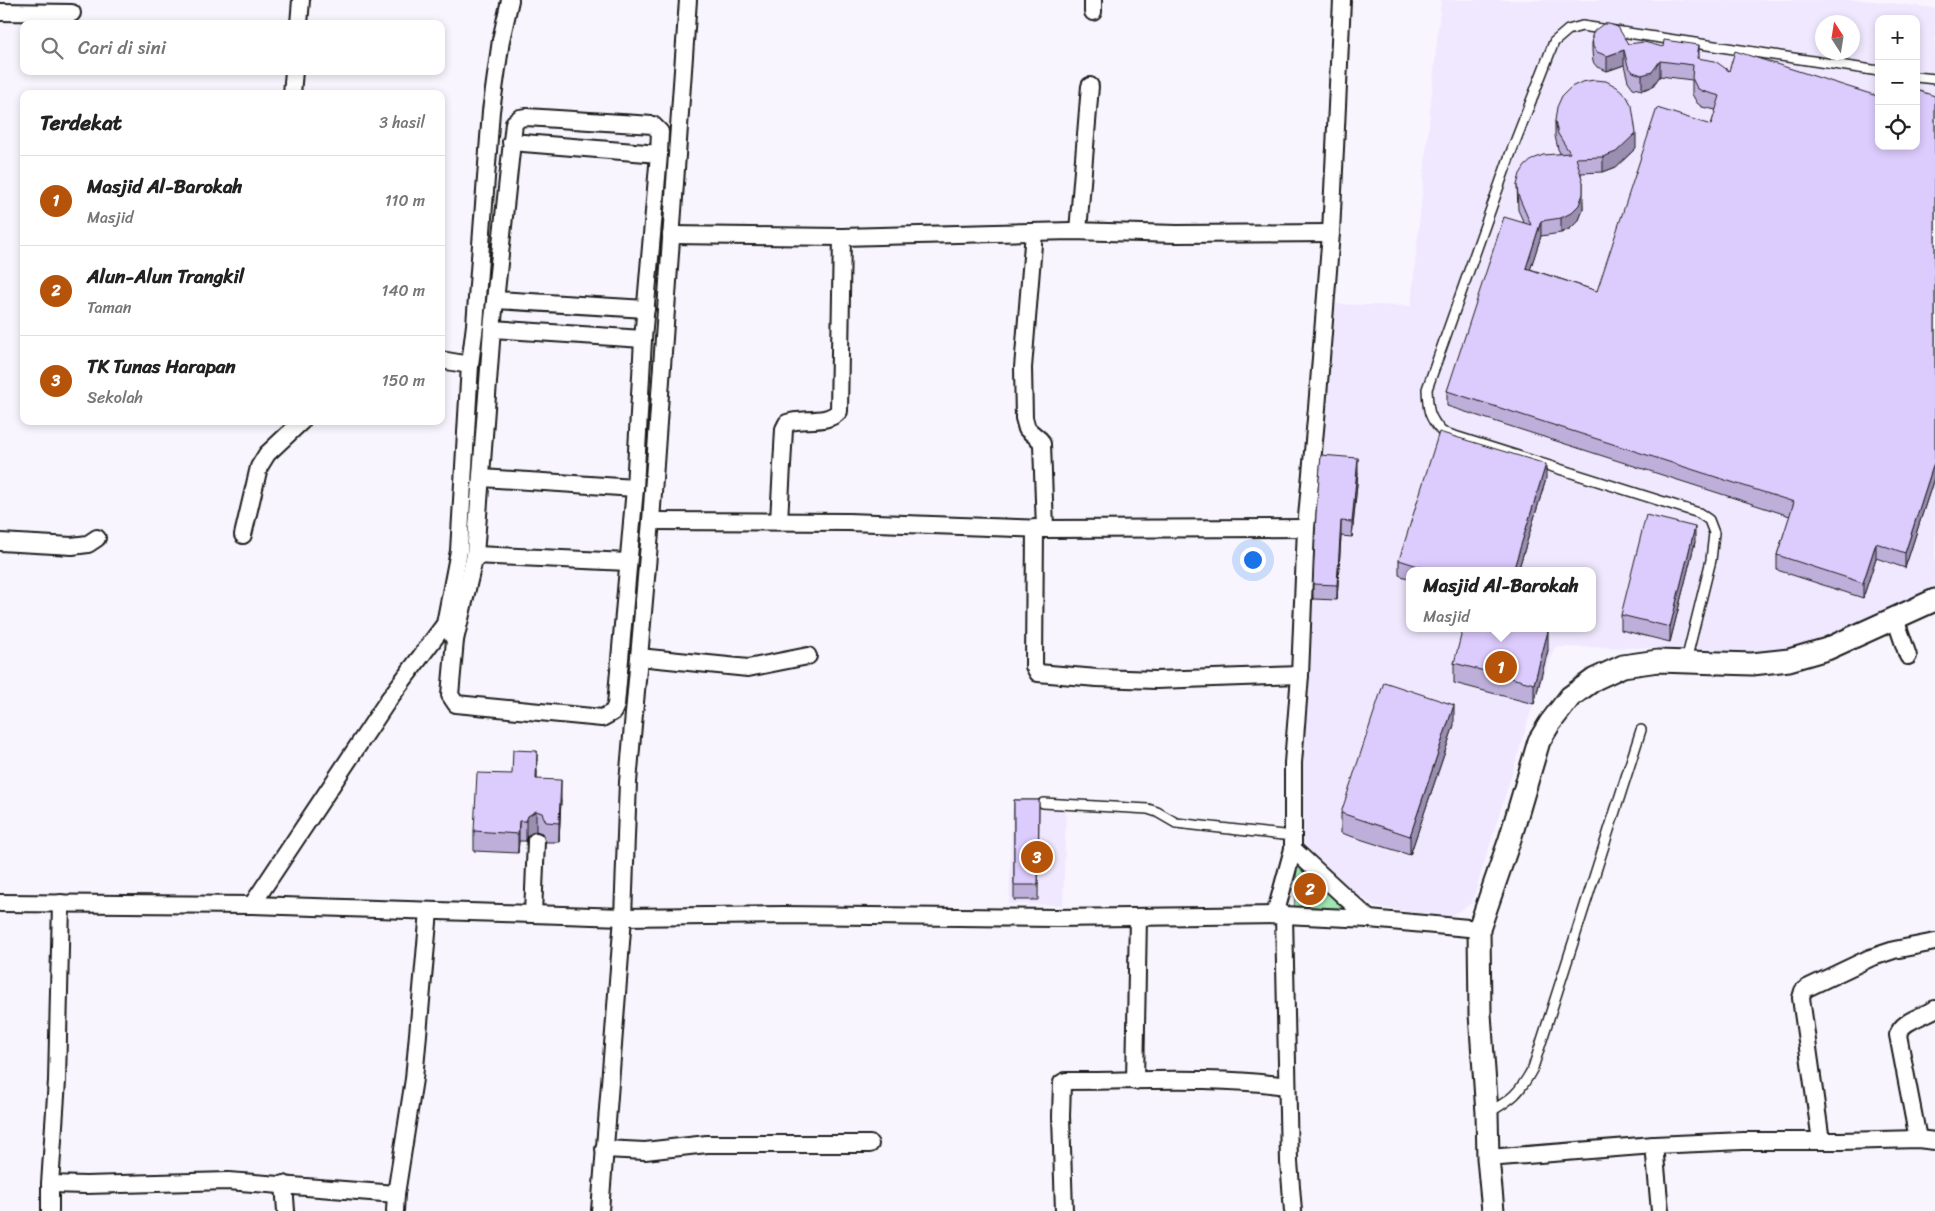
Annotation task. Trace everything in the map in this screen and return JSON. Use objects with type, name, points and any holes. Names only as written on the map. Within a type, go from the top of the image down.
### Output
[{"type":"street","points":[[299,20],[301,0]]},
{"type":"street","points":[[252,905],[389,699],[445,624],[459,551],[470,365],[475,325],[491,111],[503,32],[510,0]]},
{"type":"street","points":[[600,1211],[623,917],[628,782],[650,521],[688,0]]},
{"type":"street","points":[[1294,1211],[1290,1162],[1279,915],[1292,843],[1293,763],[1300,675],[1306,528],[1331,233],[1342,0]]},
{"type":"street","points":[[0,12],[72,13]]},
{"type":"street","points":[[292,90],[294,75]]},
{"type":"street","points":[[1078,231],[1090,86]]},
{"type":"street","points":[[526,117],[654,125],[660,132],[643,339],[635,488],[616,706],[613,712],[602,718],[456,704],[450,695],[455,640],[475,555],[492,329],[511,142],[514,123],[520,118],[526,117]]},
{"type":"street","points":[[511,142],[659,154]]},
{"type":"street","points":[[671,235],[842,237],[1078,231],[1177,234],[1331,233]]},
{"type":"street","points":[[1034,232],[1023,368],[1024,418],[1027,430],[1038,438],[1042,444],[1034,666],[1038,672],[1097,678],[1156,680],[1300,675]]},
{"type":"street","points":[[779,521],[784,429],[786,423],[792,420],[828,418],[835,416],[838,412],[842,237]]},
{"type":"street","points":[[496,300],[646,309]]},
{"type":"street","points":[[492,329],[643,339]]},
{"type":"street","points":[[445,361],[470,365]]},
{"type":"street","points":[[243,535],[259,467],[267,454],[298,425]]},
{"type":"street","points":[[482,478],[635,488]]},
{"type":"street","points":[[650,521],[779,521],[1040,528],[1306,528]]},
{"type":"street","points":[[0,542],[72,546],[88,544],[97,538]]},
{"type":"street","points":[[475,555],[628,562]]},
{"type":"street","points":[[1493,1211],[1480,1014],[1479,929],[1510,839],[1539,740],[1560,710],[1570,697],[1595,680],[1623,666],[1658,660],[1752,664],[1789,660],[1827,649],[1935,600]]},
{"type":"street","points":[[1896,618],[1908,656]]},
{"type":"street","points":[[445,624],[455,640]]},
{"type":"street","points":[[639,657],[748,668],[808,656]]},
{"type":"street","points":[[534,914],[536,841]]},
{"type":"street","points":[[1292,843],[1368,918]]},
{"type":"street","points":[[50,1211],[57,1081],[61,902]]},
{"type":"street","points":[[0,903],[252,905],[623,917],[784,915],[1138,917],[1279,915],[1368,918],[1479,929]]},
{"type":"street","points":[[395,1211],[414,1079],[429,911]]},
{"type":"street","points":[[1135,1081],[1138,917]]},
{"type":"street","points":[[1821,1141],[1801,998],[1803,991],[1813,984],[1870,958],[1894,950],[1935,942]]},
{"type":"street","points":[[1918,1139],[1898,1035],[1899,1030],[1905,1025],[1935,1009]]},
{"type":"street","points":[[1064,1211],[1061,1116],[1062,1083],[1066,1081],[1205,1079],[1239,1080],[1287,1086]]},
{"type":"street","points":[[1488,1158],[1654,1145],[1743,1141],[1918,1139],[1935,1141]]},
{"type":"street","points":[[604,1149],[645,1151],[707,1144],[870,1144]]},
{"type":"street","points":[[1654,1145],[1660,1211]]},
{"type":"street","points":[[50,1184],[86,1185],[228,1181],[396,1194]]},
{"type":"street","points":[[284,1184],[286,1211]]},
{"type":"lane","points":[[1686,661],[1711,560],[1714,533],[1709,520],[1698,513],[1442,432],[1431,420],[1427,405],[1427,389],[1510,155],[1554,42],[1568,30],[1582,26],[1875,70]]},
{"type":"lane","points":[[1920,77],[1935,79]]},
{"type":"lane","points":[[1487,1114],[1512,1099],[1523,1087],[1533,1068],[1641,730]]},
{"type":"lane","points":[[1043,804],[1148,809],[1176,823],[1292,843]]},
{"type":"shaded area","points":[[1441,0],[1864,0],[1935,8],[1935,593],[1799,651],[1754,656],[1667,648],[1555,647],[1533,705],[1472,903],[1449,917],[1377,907],[1336,883],[1298,847],[1304,615],[1332,304],[1411,306]]},
{"type":"shaded area","points":[[1012,809],[1066,810],[1063,905],[1009,904]]},
{"type":"green space","points":[[1297,867],[1351,911],[1294,910]]},
{"type":"building","points":[[1603,24],[1609,24],[1618,27],[1628,44],[1644,42],[1663,47],[1664,40],[1699,45],[1697,58],[1715,61],[1729,71],[1735,51],[1875,95],[1875,150],[1920,150],[1920,91],[1935,96],[1935,464],[1905,553],[1876,543],[1863,583],[1777,555],[1794,502],[1447,391],[1504,217],[1531,225],[1518,195],[1517,185],[1520,174],[1533,159],[1543,155],[1570,153],[1558,134],[1555,121],[1557,107],[1562,96],[1571,87],[1582,82],[1606,81],[1626,95],[1632,106],[1636,133],[1616,152],[1603,157],[1576,158],[1583,182],[1583,194],[1579,205],[1571,213],[1561,218],[1541,221],[1526,268],[1597,291],[1657,108],[1711,125],[1720,96],[1697,88],[1692,78],[1693,65],[1660,61],[1652,72],[1642,75],[1633,72],[1628,66],[1624,50],[1607,56],[1597,52],[1593,47],[1592,36],[1594,31]]},
{"type":"building","points":[[1439,432],[1546,464],[1514,567],[1421,567],[1399,560]]},
{"type":"building","points":[[1321,455],[1358,458],[1352,522],[1341,521],[1337,585],[1313,584]]},
{"type":"building","points":[[1646,515],[1695,527],[1670,627],[1621,615]]},
{"type":"building","points":[[1462,632],[1548,632],[1534,684],[1454,663]]},
{"type":"building","points":[[1384,682],[1454,705],[1410,836],[1341,813]]},
{"type":"building","points":[[513,750],[537,751],[536,779],[561,780],[559,823],[546,822],[542,813],[536,811],[528,816],[526,821],[519,821],[518,834],[474,831],[477,773],[512,774]]},
{"type":"building","points":[[1014,800],[1039,800],[1038,885],[1014,885]]},
{"type":"place","name":"Masjid Al-Barokah","points":[[1501,667]]},
{"type":"place","name":"TK Tunas Harapan","points":[[1037,857]]},
{"type":"place","name":"Alun-Alun Trangkil","points":[[1310,889]]}]
